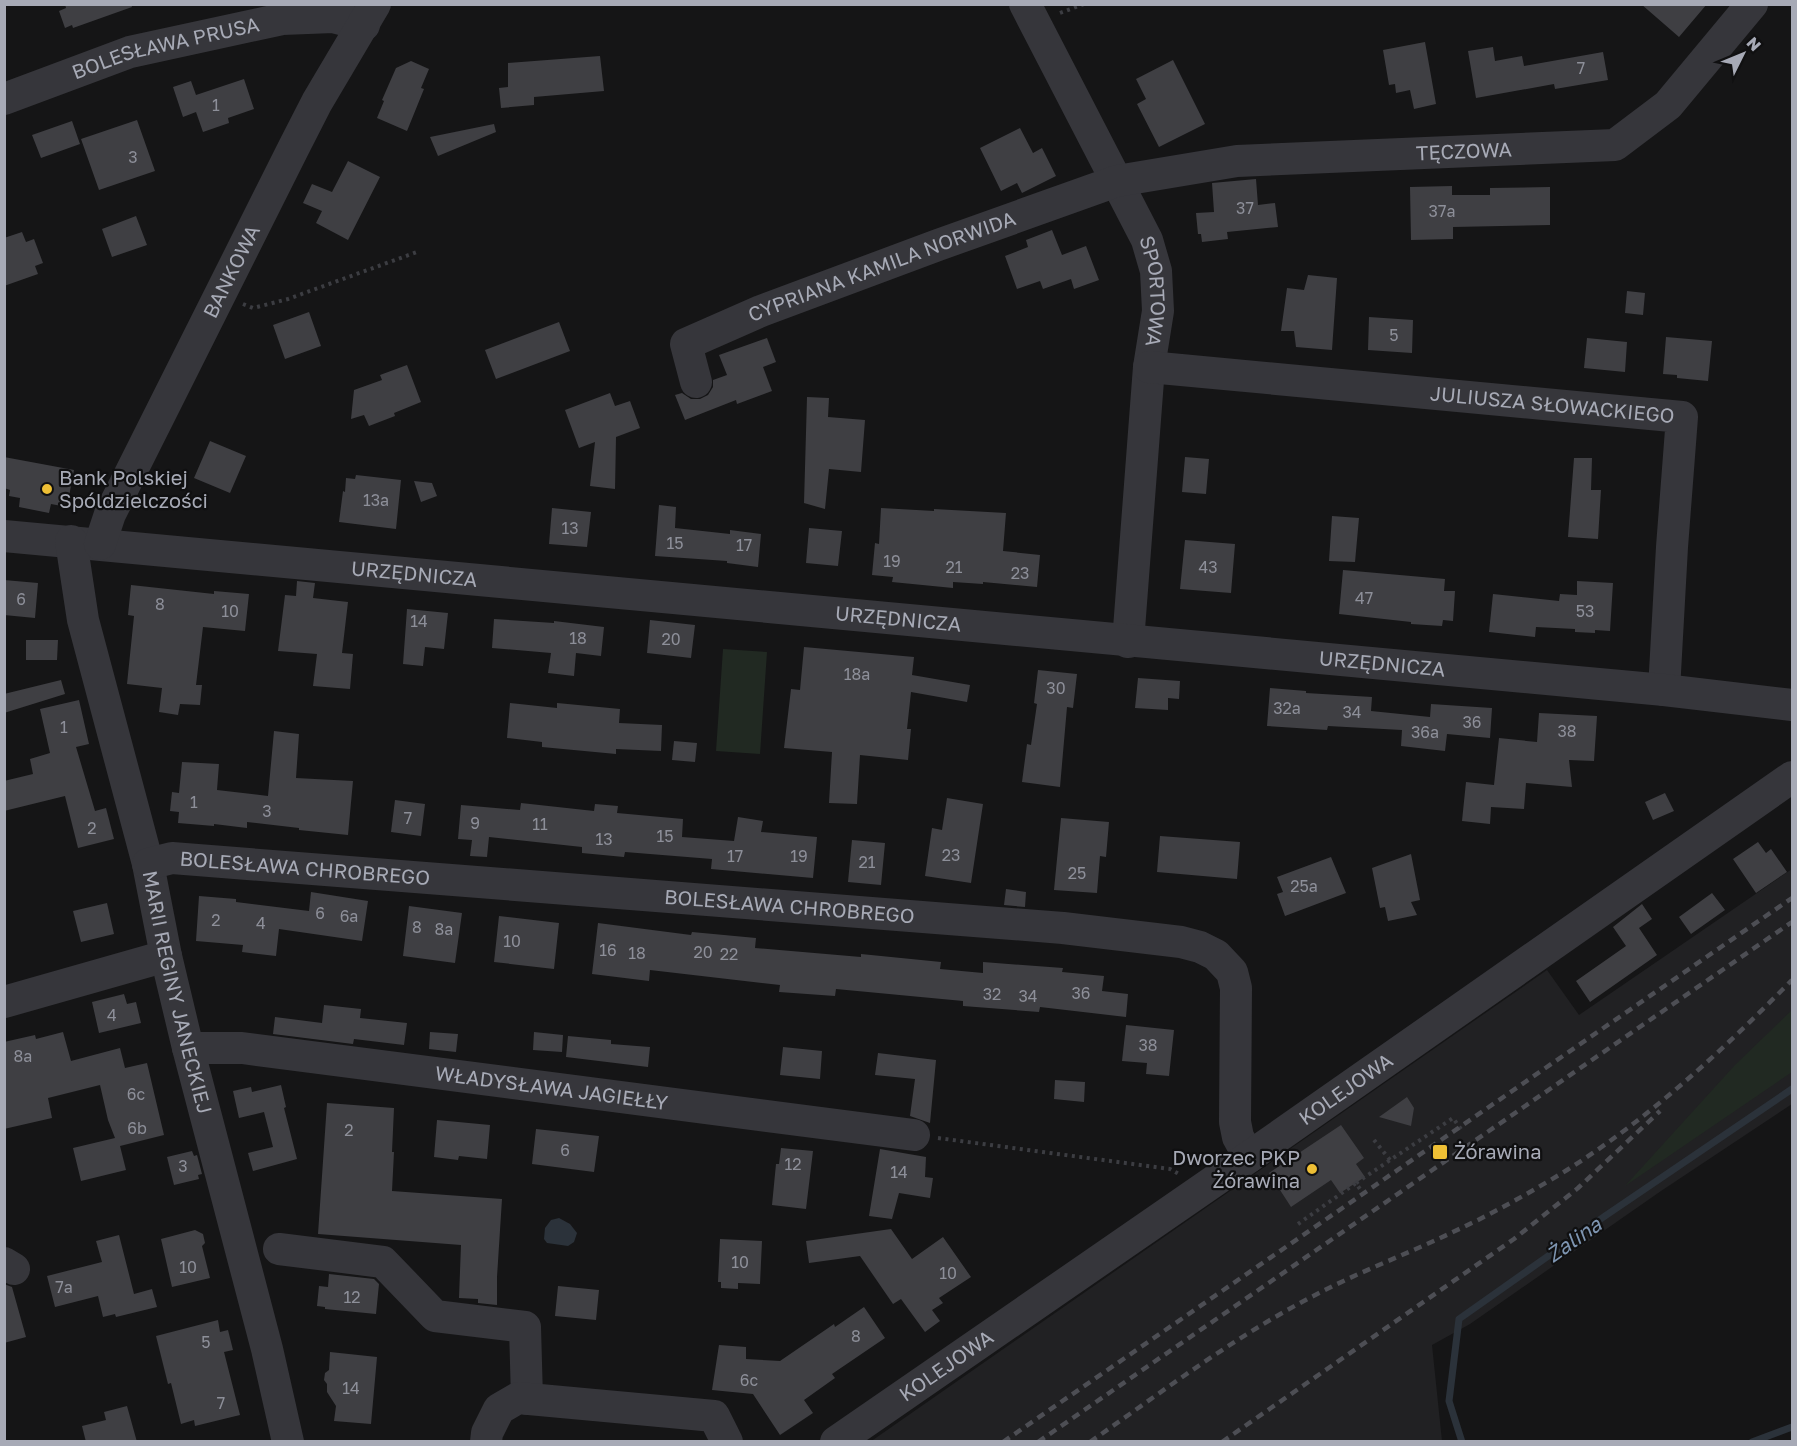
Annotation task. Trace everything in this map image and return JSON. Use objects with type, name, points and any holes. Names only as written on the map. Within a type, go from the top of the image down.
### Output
[{"type":"street","name":"SPORTOWA","points":[[1025,4],[1147,240],[1156,271],[1158,311],[1149,367],[1128,642]]},
{"type":"street","name":"TĘCZOWA","points":[[1117,182],[1237,161],[1616,145],[1668,105],[1752,4]]},
{"type":"street","name":"BOLESŁAWA PRUSA","points":[[4,99],[130,52],[282,19],[369,15]]},
{"type":"street","name":"BANKOWA","points":[[86,542],[110,514],[317,102],[369,15]]},
{"type":"street","name":"CYPRIANA KAMILA NORWIDA","points":[[696,382],[686,344],[761,311],[1117,182]]},
{"type":"street","name":"JULIUSZA SŁOWACKIEGO","points":[[1149,367],[1682,417],[1664,690]]},
{"type":"street","name":"URZĘDNICZA","points":[[4,536],[1664,690],[1792,705]]},
{"type":"street","name":"MARII REGINY JANECKIEJ","points":[[86,542],[83,620],[148,864],[165,956],[267,1348],[288,1442]]},
{"type":"street","name":"KOLEJOWA","points":[[836,1442],[1249,1157],[1792,777]]},
{"type":"street","name":"BOLESŁAWA CHROBREGO","points":[[148,864],[172,858],[184,858],[1051,927],[1181,942],[1200,947],[1216,955],[1232,972],[1236,988],[1235,1122],[1238,1137],[1249,1157]]},
{"type":"street","points":[[4,1002],[165,956]]},
{"type":"street","name":"WŁADYSŁAWA JAGIEŁŁY","points":[[188,1048],[242,1048],[914,1135]]},
{"type":"street","points":[[279,1250],[383,1262],[435,1316],[525,1327],[527,1399]]},
{"type":"street","points":[[486,1442],[487,1432],[499,1409],[518,1398],[714,1416],[727,1442]]},
{"type":"path","points":[[221,293],[253,308],[288,299],[417,252]]},
{"type":"path","points":[[1298,1224],[1453,1118],[1462,1132]]},
{"type":"path","points":[[914,1135],[1170,1168]]},
{"type":"path","points":[[1374,1140],[1389,1160]]},
{"type":"path","points":[[1356,1183],[1366,1198]]},
{"type":"shaded area","points":[[723,649],[767,652],[760,754],[716,751]]},
{"type":"shaded area","points":[[1792,869],[1792,1104],[1661,1191],[1470,1324],[1432,1345],[1442,1441],[870,1442],[1547,970],[1579,1015]]},
{"type":"shaded area","points":[[1792,1010],[1792,1072],[1625,1186],[1735,1065]]},
{"type":"shaded area","points":[[559,1218],[570,1224],[577,1233],[574,1242],[568,1246],[547,1243],[544,1239],[545,1228],[551,1220]]},
{"type":"building","points":[[65,4],[131,4],[132,7],[73,28],[72,25],[65,28],[59,11],[66,8]]},
{"type":"building","points":[[1641,4],[1707,4],[1679,37]]},
{"type":"building","points":[[1425,42],[1436,104],[1414,109],[1410,90],[1396,93],[1395,84],[1389,85],[1383,50]]},
{"type":"building","points":[[1493,47],[1495,61],[1522,56],[1524,66],[1603,52],[1608,80],[1555,89],[1554,84],[1476,98],[1468,51]]},
{"type":"building","points":[[600,56],[604,91],[534,97],[534,105],[501,108],[499,88],[508,87],[508,63]]},
{"type":"building","points":[[1173,60],[1205,124],[1159,147],[1137,104],[1146,99],[1136,79]]},
{"type":"building","points":[[411,61],[429,69],[421,88],[424,89],[407,131],[377,118],[396,68]]},
{"type":"building","points":[[244,79],[254,109],[228,118],[229,123],[203,132],[196,112],[183,117],[173,87],[191,81],[196,95]]},
{"type":"building","points":[[137,120],[155,171],[99,190],[81,139]]},
{"type":"building","points":[[72,121],[80,144],[41,158],[32,135]]},
{"type":"building","points":[[494,124],[496,132],[438,156],[430,137]]},
{"type":"building","points":[[1020,128],[1033,153],[1042,148],[1056,176],[1022,193],[1017,183],[1001,191],[980,148]]},
{"type":"building","points":[[348,161],[380,177],[348,240],[316,223],[322,211],[303,203],[312,184],[332,192]]},
{"type":"building","points":[[1256,179],[1258,205],[1275,203],[1278,227],[1227,232],[1228,239],[1202,242],[1201,234],[1198,234],[1196,213],[1214,212],[1212,183]]},
{"type":"building","points":[[1452,186],[1452,195],[1490,195],[1490,188],[1550,187],[1550,225],[1453,227],[1453,239],[1411,240],[1410,187]]},
{"type":"building","points":[[136,216],[147,245],[112,257],[102,229]]},
{"type":"building","points":[[1052,230],[1062,255],[1086,246],[1099,280],[1074,289],[1071,279],[1043,289],[1040,281],[1017,289],[1005,256],[1028,247],[1026,240]]},
{"type":"building","points":[[22,232],[26,242],[34,239],[43,263],[35,266],[38,274],[4,286],[4,238]]},
{"type":"building","points":[[1308,275],[1337,278],[1332,350],[1296,347],[1294,331],[1281,331],[1287,288],[1304,290]]},
{"type":"building","points":[[1627,291],[1645,293],[1643,315],[1625,313]]},
{"type":"building","points":[[309,312],[321,346],[285,359],[273,325]]},
{"type":"building","points":[[1369,317],[1413,320],[1412,353],[1368,350]]},
{"type":"building","points":[[559,322],[570,351],[496,379],[485,350]]},
{"type":"building","points":[[1666,337],[1712,341],[1708,381],[1677,378],[1677,375],[1663,374]]},
{"type":"building","points":[[767,338],[776,362],[763,367],[772,391],[737,404],[736,400],[685,420],[675,395],[682,393],[691,399],[700,399],[708,395],[713,387],[713,380],[727,375],[719,355]]},
{"type":"building","points":[[1587,338],[1627,342],[1625,372],[1584,368]]},
{"type":"building","points":[[407,365],[421,402],[394,413],[395,416],[369,426],[364,415],[351,419],[354,390],[382,380],[380,375]]},
{"type":"building","points":[[610,393],[615,406],[630,401],[640,428],[616,437],[615,489],[590,486],[595,442],[579,448],[565,410]]},
{"type":"building","points":[[807,397],[829,398],[828,417],[865,420],[861,472],[829,469],[825,509],[804,503]]},
{"type":"building","points":[[210,441],[246,456],[230,493],[194,478]]},
{"type":"building","points":[[4,457],[74,470],[67,507],[51,504],[49,513],[19,507],[20,498],[9,496],[10,490],[4,488]]},
{"type":"building","points":[[1185,457],[1209,459],[1206,494],[1182,492]]},
{"type":"building","points":[[1574,458],[1592,458],[1591,490],[1601,490],[1598,539],[1568,537]]},
{"type":"building","points":[[356,475],[401,480],[396,529],[339,522],[346,478],[355,479]]},
{"type":"building","points":[[414,481],[432,483],[437,496],[421,502]]},
{"type":"building","points":[[659,505],[676,507],[675,528],[730,534],[730,530],[761,534],[758,567],[727,563],[727,561],[655,556]]},
{"type":"building","points":[[552,508],[591,512],[587,547],[549,544]]},
{"type":"building","points":[[881,508],[1006,513],[1003,551],[1040,555],[1037,587],[953,582],[953,588],[892,582],[893,577],[872,575],[875,543],[879,544]]},
{"type":"building","points":[[1332,516],[1359,518],[1355,562],[1329,561]]},
{"type":"building","points":[[809,528],[842,531],[838,566],[806,563]]},
{"type":"building","points":[[1185,540],[1235,544],[1231,593],[1180,589]]},
{"type":"building","points":[[1343,570],[1445,579],[1444,591],[1455,591],[1453,621],[1443,620],[1442,626],[1339,614]]},
{"type":"building","points":[[4,580],[38,583],[35,618],[4,615]]},
{"type":"building","points":[[297,581],[315,583],[313,598],[348,602],[342,653],[353,654],[350,689],[313,686],[317,654],[278,651],[285,595],[296,596]]},
{"type":"building","points":[[1577,581],[1613,583],[1610,631],[1575,632],[1575,629],[1536,627],[1535,637],[1489,632],[1493,594],[1559,601],[1560,594],[1577,595]]},
{"type":"building","points":[[131,585],[214,594],[214,591],[249,594],[245,631],[203,627],[196,685],[202,685],[200,705],[180,704],[178,715],[159,712],[162,688],[127,684],[134,616],[128,615]]},
{"type":"building","points":[[407,609],[448,613],[444,649],[425,647],[423,666],[403,664]]},
{"type":"building","points":[[494,619],[554,623],[554,621],[604,627],[601,656],[576,653],[574,676],[548,673],[551,653],[492,648]]},
{"type":"building","points":[[650,620],[695,625],[691,658],[647,653]]},
{"type":"building","points":[[26,640],[58,640],[57,660],[26,660]]},
{"type":"building","points":[[804,647],[914,657],[912,675],[970,685],[967,702],[911,692],[907,729],[911,729],[908,760],[860,755],[857,804],[829,803],[832,752],[784,748],[791,689],[800,690]]},
{"type":"building","points":[[1038,670],[1077,674],[1073,708],[1067,707],[1060,787],[1022,782],[1027,744],[1031,745],[1037,704],[1034,703]]},
{"type":"building","points":[[1138,678],[1180,681],[1179,699],[1168,698],[1168,710],[1135,708]]},
{"type":"building","points":[[61,680],[65,694],[4,713],[4,694]]},
{"type":"building","points":[[1270,688],[1306,691],[1306,693],[1372,697],[1371,711],[1430,717],[1431,704],[1492,708],[1490,738],[1447,734],[1445,751],[1401,746],[1402,730],[1328,726],[1327,730],[1267,726]]},
{"type":"building","points":[[79,700],[89,744],[76,747],[95,811],[106,808],[114,839],[78,848],[65,796],[4,811],[4,781],[33,774],[30,759],[50,753],[40,709]]},
{"type":"building","points":[[510,703],[557,708],[557,703],[620,709],[619,723],[662,725],[661,751],[616,749],[616,754],[542,747],[542,742],[507,738]]},
{"type":"building","points":[[1539,713],[1597,716],[1594,761],[1569,760],[1572,787],[1526,783],[1524,809],[1491,807],[1490,824],[1462,821],[1466,782],[1494,785],[1499,738],[1537,742]]},
{"type":"building","points":[[274,731],[299,734],[296,778],[353,781],[348,835],[247,822],[247,828],[178,823],[179,812],[170,811],[172,792],[179,793],[182,762],[219,764],[217,790],[268,796]]},
{"type":"building","points":[[674,741],[697,743],[695,762],[672,760]]},
{"type":"building","points":[[1665,793],[1674,811],[1653,820],[1645,802]]},
{"type":"building","points":[[947,798],[983,804],[971,883],[925,876],[932,828],[942,830]]},
{"type":"building","points":[[395,800],[425,804],[421,836],[391,832]]},
{"type":"building","points":[[521,803],[594,811],[595,804],[618,806],[617,813],[683,819],[682,837],[734,841],[738,817],[763,821],[761,832],[817,837],[813,878],[711,869],[712,859],[625,852],[624,857],[582,853],[582,847],[489,837],[487,857],[470,856],[472,840],[458,839],[461,805],[520,810]]},
{"type":"building","points":[[1061,818],[1109,822],[1106,857],[1100,856],[1097,893],[1054,890]]},
{"type":"building","points":[[1160,836],[1240,842],[1237,879],[1157,872]]},
{"type":"building","points":[[852,840],[885,843],[881,885],[848,882]]},
{"type":"building","points":[[1758,842],[1766,853],[1771,849],[1787,872],[1756,893],[1733,859]]},
{"type":"building","points":[[1411,854],[1420,900],[1411,902],[1417,915],[1388,921],[1385,907],[1380,908],[1372,868]]},
{"type":"building","points":[[1331,857],[1346,893],[1285,916],[1277,894],[1283,892],[1277,877]]},
{"type":"building","points":[[1006,889],[1026,892],[1025,907],[1004,905]]},
{"type":"building","points":[[311,892],[368,901],[362,941],[279,929],[276,956],[242,952],[243,945],[196,941],[199,896],[236,899],[236,902],[309,911]]},
{"type":"building","points":[[1712,893],[1725,910],[1691,934],[1679,917]]},
{"type":"building","points":[[107,903],[114,934],[81,942],[73,911]]},
{"type":"building","points":[[1642,904],[1652,919],[1639,928],[1657,955],[1590,1002],[1576,981],[1626,946],[1613,927]]},
{"type":"building","points":[[409,906],[462,913],[455,963],[403,956]]},
{"type":"building","points":[[499,916],[559,923],[554,969],[494,962]]},
{"type":"building","points":[[598,923],[691,935],[692,932],[756,938],[755,948],[861,957],[861,954],[941,962],[940,969],[983,973],[983,962],[1063,968],[1062,972],[1104,976],[1102,991],[1128,994],[1126,1017],[1040,1007],[1039,1012],[963,1006],[963,1001],[836,989],[835,996],[779,992],[780,985],[650,970],[649,981],[592,974]]},
{"type":"building","points":[[124,994],[127,1004],[136,1002],[141,1023],[99,1033],[92,1002]]},
{"type":"building","points":[[324,1005],[361,1009],[360,1018],[407,1023],[404,1045],[354,1039],[353,1044],[273,1034],[275,1017],[322,1023]]},
{"type":"building","points":[[1126,1025],[1174,1030],[1169,1076],[1146,1074],[1147,1063],[1122,1061]]},
{"type":"building","points":[[63,1032],[71,1061],[120,1048],[125,1068],[147,1063],[164,1135],[120,1146],[126,1170],[81,1181],[73,1148],[115,1138],[108,1120],[100,1085],[48,1098],[52,1118],[4,1129],[4,1042],[35,1035],[36,1039]]},
{"type":"building","points":[[430,1032],[458,1034],[456,1052],[429,1049]]},
{"type":"building","points":[[534,1032],[563,1035],[562,1052],[533,1050]]},
{"type":"building","points":[[568,1036],[611,1040],[611,1044],[650,1047],[648,1067],[566,1057]]},
{"type":"building","points":[[783,1047],[822,1051],[820,1079],[780,1075]]},
{"type":"building","points":[[878,1053],[936,1060],[930,1123],[910,1116],[915,1079],[875,1075]]},
{"type":"building","points":[[1055,1080],[1085,1082],[1084,1102],[1054,1099]]},
{"type":"building","points":[[281,1085],[286,1107],[284,1108],[297,1159],[253,1171],[248,1153],[273,1147],[264,1112],[239,1118],[233,1091],[251,1087],[252,1092]]},
{"type":"building","points":[[1407,1097],[1414,1108],[1411,1126],[1379,1117]]},
{"type":"building","points":[[327,1103],[394,1108],[392,1191],[502,1199],[497,1305],[478,1303],[478,1299],[459,1298],[461,1245],[318,1234]]},
{"type":"building","points":[[437,1120],[490,1125],[487,1159],[459,1156],[458,1160],[434,1157]]},
{"type":"building","name":"Dworzec PKP Żórawina","points":[[1341,1125],[1364,1158],[1356,1164],[1365,1177],[1340,1193],[1331,1180],[1291,1207],[1269,1173]]},
{"type":"building","points":[[536,1129],[599,1136],[594,1172],[532,1164]]},
{"type":"building","points":[[781,1148],[813,1151],[806,1209],[772,1205],[776,1164],[779,1164]]},
{"type":"building","points":[[880,1149],[926,1157],[925,1177],[933,1178],[930,1198],[899,1193],[892,1219],[869,1216]]},
{"type":"building","points":[[192,1151],[194,1156],[197,1155],[202,1174],[198,1175],[199,1179],[174,1185],[167,1157]]},
{"type":"building","points":[[891,1229],[912,1259],[943,1237],[971,1277],[939,1298],[943,1303],[932,1310],[940,1321],[925,1332],[901,1299],[893,1304],[860,1256],[809,1263],[806,1241]]},
{"type":"building","points":[[195,1230],[203,1234],[205,1243],[202,1246],[210,1278],[172,1287],[161,1239]]},
{"type":"building","points":[[119,1235],[134,1294],[152,1289],[157,1307],[116,1317],[115,1314],[103,1317],[98,1296],[55,1307],[47,1276],[102,1262],[96,1241]]},
{"type":"building","points":[[720,1239],[762,1241],[760,1284],[738,1283],[738,1289],[721,1288],[721,1282],[718,1282]]},
{"type":"building","points":[[329,1274],[374,1279],[379,1284],[376,1314],[325,1309],[325,1307],[317,1306],[319,1286],[328,1287]]},
{"type":"building","points":[[4,1284],[12,1287],[26,1337],[4,1343]]},
{"type":"building","points":[[558,1286],[599,1290],[596,1320],[555,1316]]},
{"type":"building","points":[[864,1307],[885,1338],[832,1374],[835,1378],[804,1400],[813,1413],[780,1435],[753,1394],[712,1390],[719,1345],[746,1347],[746,1359],[780,1361],[834,1324],[835,1327]]},
{"type":"building","points":[[218,1320],[220,1332],[228,1330],[233,1350],[224,1352],[240,1415],[195,1426],[194,1420],[181,1424],[156,1336]]},
{"type":"building","points":[[330,1352],[377,1357],[371,1424],[334,1421],[336,1406],[327,1392],[327,1384],[324,1380],[325,1373],[329,1370]]},
{"type":"building","points":[[127,1406],[137,1442],[86,1442],[82,1426],[106,1420],[104,1412]]},
{"type":"waterway","name":"Żalina","points":[[1462,1442],[1449,1401],[1459,1319],[1792,1089]]},
{"type":"waterway","points":[[1752,1442],[1792,1427]]},
{"type":"railway","points":[[1003,1442],[1792,898]]},
{"type":"railway","points":[[1038,1442],[1792,922]]},
{"type":"railway","points":[[1090,1442],[1204,1362],[1263,1324],[1339,1283],[1484,1217],[1567,1170],[1657,1105],[1740,1032],[1792,980]]},
{"type":"railway","points":[[1222,1442],[1514,1239],[1578,1188],[1660,1111]]},
{"type":"place","name":"Bank Polskiej Spóldzielczości","points":[[47,489]]},
{"type":"place","name":"Żórawina","points":[[1440,1152]]},
{"type":"place","name":"Dworzec PKP Żórawina","points":[[1312,1169]]}]
